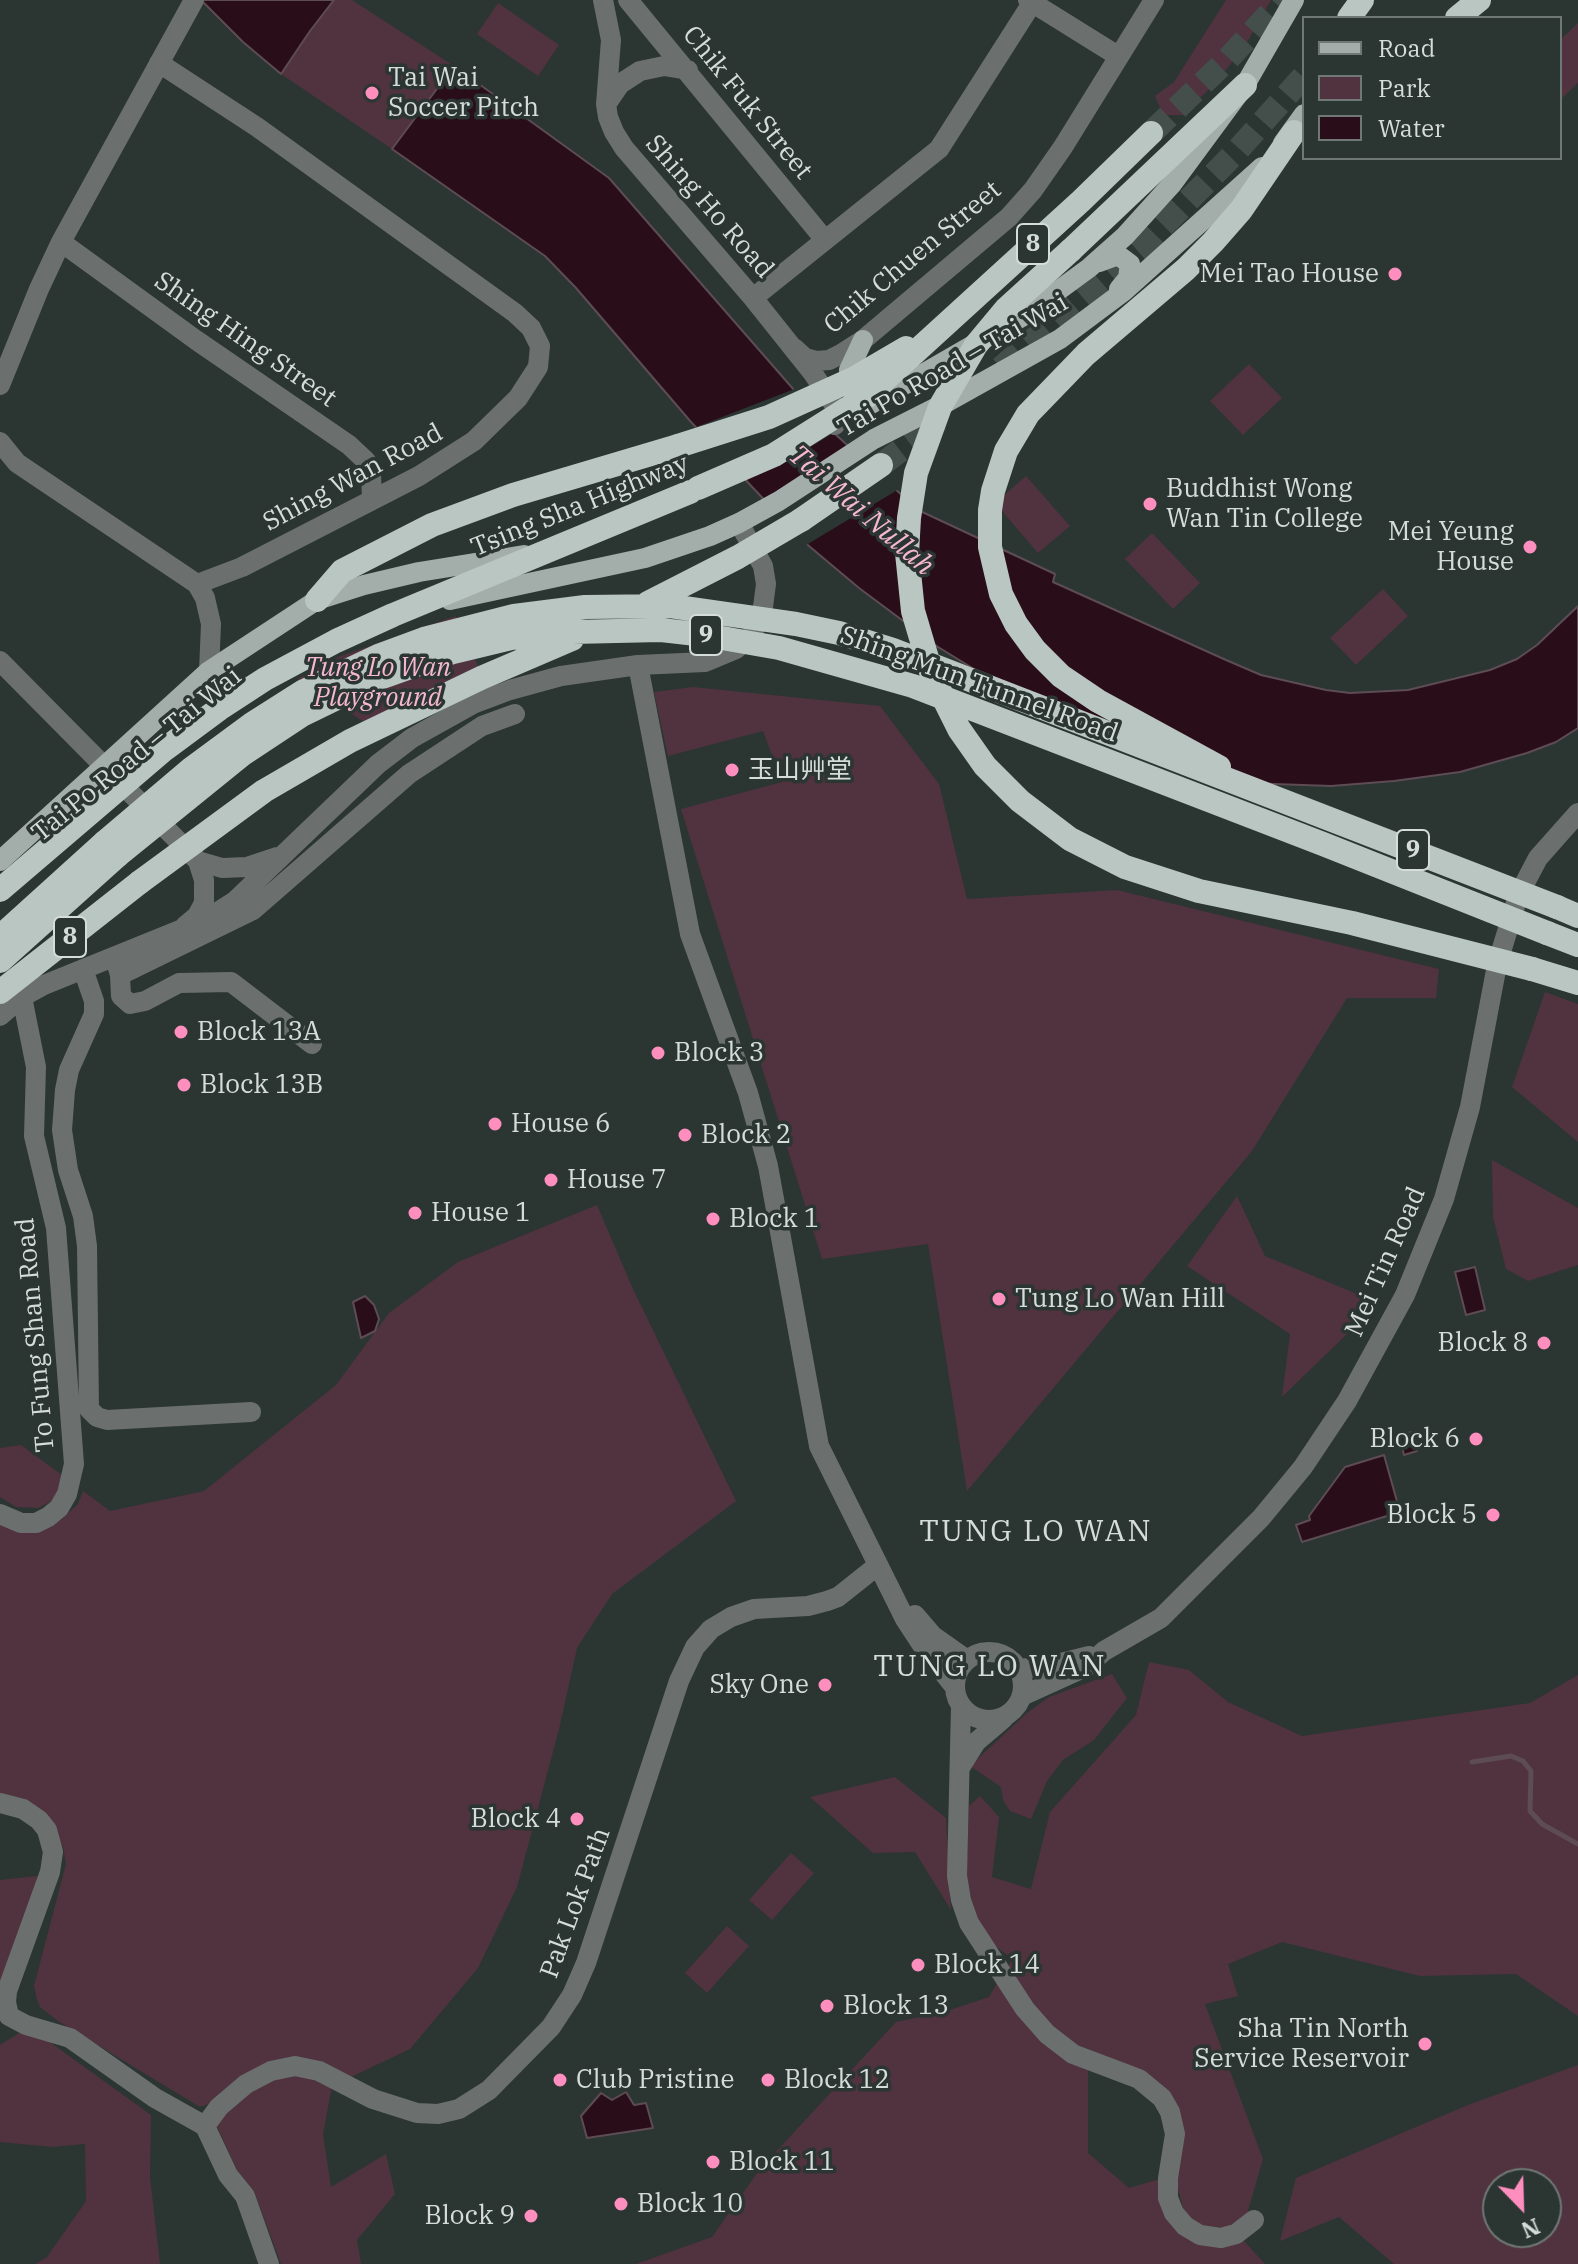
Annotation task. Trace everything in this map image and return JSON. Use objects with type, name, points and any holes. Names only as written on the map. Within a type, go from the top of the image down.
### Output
[{"type":"highway","points":[[1459,16],[1479,0]]},
{"type":"highway","points":[[1245,85],[1006,309],[976,345],[940,407],[916,473],[907,553],[913,611],[932,675],[959,729],[985,766],[1030,809],[1070,839],[1125,867],[1228,898],[1352,923],[1578,983]]},
{"type":"highway","points":[[1268,794],[1122,715],[1075,687],[1047,663],[1024,637],[1001,594],[992,565],[989,531],[993,491],[999,470],[1028,414],[1086,354],[1213,242],[1241,210],[1299,123]]},
{"type":"highway","name":"Tsing Sha Highway","points":[[0,890],[165,749],[265,679],[393,615],[774,455],[866,397],[1151,133]]},
{"type":"highway","points":[[317,600],[342,571],[432,525],[475,508],[785,411],[853,379],[942,326]]},
{"type":"highway","name":"8","points":[[11,994],[188,845],[264,791],[350,741],[716,569],[801,520],[881,465]]},
{"type":"highway","name":"Shing Mun Tunnel Road","points":[[0,937],[157,796],[225,743],[283,704],[352,667],[412,643],[492,621],[562,609],[609,605],[670,606],[745,615],[839,633],[943,668],[1568,912]]},
{"type":"highway","name":"Shing Mun Tunnel Road","points":[[0,961],[134,841],[218,772],[323,704],[399,670],[482,645],[539,635],[631,630],[661,630],[738,640],[828,660],[913,686],[1578,945]]},
{"type":"main road","name":"Tai Po Road – Tai Wai","points":[[4,857],[209,671],[317,600],[419,572],[567,545],[685,504],[812,439],[1025,315],[1089,268],[1125,236],[1172,184],[1245,85],[1294,0]]},
{"type":"main road","name":"Tai Po Road – Tai Wai","points":[[0,903],[203,727],[248,695],[318,653],[376,625],[464,597],[645,558],[710,536],[743,521],[859,448],[1033,356],[1088,320],[1123,292],[1234,194],[1299,123]]},
{"type":"main road","points":[[1033,356],[1118,290],[1130,272],[1130,264],[1118,255],[1089,268]]},
{"type":"main road","points":[[863,340],[849,370],[849,383],[857,398],[876,400]]},
{"type":"street","points":[[0,385],[61,242],[194,0]]},
{"type":"street","name":"Shing Ho Road","points":[[603,0],[611,40],[606,104],[608,117],[624,148],[794,348],[834,403],[838,418],[835,425]]},
{"type":"street","name":"Chik Fuk Street","points":[[628,0],[825,240]]},
{"type":"street","name":"Chik Chuen Street","points":[[794,348],[805,358],[829,360],[863,340],[982,241],[1022,203],[1063,147],[1154,0]]},
{"type":"street","points":[[753,298],[939,149],[1031,1],[1118,56]]},
{"type":"street","name":"Shing Wan Road","points":[[159,63],[257,127],[515,313],[531,328],[540,346],[538,367],[518,398],[474,441],[419,476],[242,567],[197,584]]},
{"type":"street","points":[[606,104],[620,84],[640,71],[664,66],[688,70]]},
{"type":"street","name":"Shing Hing Street","points":[[61,242],[349,445],[366,461],[371,474],[372,499]]},
{"type":"street","points":[[0,442],[9,462],[197,584]]},
{"type":"street","points":[[118,966],[235,901],[378,764],[412,738],[473,704],[561,676],[638,665],[705,662],[736,649],[752,635],[763,607],[766,584],[763,566],[743,521]]},
{"type":"street","name":"Tai Po Road – Tai Wai","points":[[197,584],[205,598],[211,624],[209,671]]},
{"type":"street","points":[[0,661],[198,861],[222,868],[247,867],[283,855]]},
{"type":"street","points":[[638,665],[690,934],[739,1068],[768,1166],[819,1446],[905,1619],[954,1686],[961,1706],[958,1885],[966,1915],[1025,2009],[1047,2034],[1073,2054],[1139,2079],[1162,2098],[1170,2112],[1175,2134],[1168,2198],[1174,2213],[1185,2226],[1200,2235],[1221,2238],[1242,2231],[1254,2220]]},
{"type":"street","points":[[0,1016],[11,994],[83,969],[118,966],[253,910],[409,774],[482,726],[515,714]]},
{"type":"street","name":"Mei Tin Road","points":[[1022,1696],[1086,1667],[1104,1651],[1161,1618],[1239,1542],[1303,1467],[1370,1364],[1419,1265],[1453,1171],[1472,1095],[1497,965],[1518,896],[1549,844],[1578,813]]},
{"type":"street","points":[[182,929],[197,916],[204,903],[204,880],[198,861]]},
{"type":"street","points":[[118,966],[121,996],[130,1004],[145,1001],[179,983],[231,982],[312,1044]]},
{"type":"street","points":[[83,969],[94,1001],[94,1014],[69,1070],[62,1130],[68,1170],[83,1216],[87,1246],[89,1409],[97,1417],[107,1420],[251,1412]]},
{"type":"street","name":"To Fung Shan Road","points":[[0,1514],[21,1523],[36,1523],[48,1517],[64,1501],[74,1464],[56,1228],[34,1136],[36,1067],[11,994]]},
{"type":"street","name":"Pak Lok Path","points":[[205,2126],[219,2107],[246,2084],[271,2071],[295,2066],[319,2071],[373,2099],[417,2113],[438,2114],[459,2109],[489,2090],[551,2027],[572,1995],[586,1963],[679,1681],[695,1647],[711,1629],[731,1617],[754,1609],[808,1606],[827,1601],[838,1597],[877,1566]]},
{"type":"street","points":[[895,1595],[933,1636],[967,1660]]},
{"type":"street","name":"Mei Tin Road","points":[[1019,1669],[1049,1666],[1104,1651]]},
{"type":"street","points":[[954,1686],[960,1667],[977,1654],[999,1653],[1014,1662],[1023,1678],[1019,1704],[976,1742],[961,1766]]},
{"type":"street","points":[[961,1706],[976,1718],[996,1720],[1006,1716]]},
{"type":"street","points":[[0,1803],[23,1809],[39,1820],[47,1830],[53,1852],[50,1872],[7,1991],[9,2016],[26,2025],[70,2038],[155,2098],[205,2126],[228,2175],[245,2196],[269,2264]]},
{"type":"green space","name":"Tai Wai Soccer Pitch","points":[[334,0],[352,0],[454,66],[392,149],[281,74]]},
{"type":"green space","points":[[1226,0],[1271,0],[1246,44],[1218,80],[1183,115],[1163,115],[1155,96],[1174,82]]},
{"type":"green space","points":[[498,3],[559,45],[538,76],[477,34]]},
{"type":"green space","points":[[1578,23],[1578,83],[1562,98],[1562,38]]},
{"type":"green space","points":[[1249,364],[1282,398],[1243,435],[1210,401]]},
{"type":"green space","points":[[1026,476],[1070,526],[1038,553],[995,503]]},
{"type":"green space","points":[[1152,533],[1200,583],[1173,609],[1125,559]]},
{"type":"green space","points":[[1383,589],[1408,616],[1356,665],[1330,638]]},
{"type":"green space","name":"Tung Lo Wan Playground","points":[[456,616],[482,675],[372,727],[297,679],[338,657]]},
{"type":"green space","points":[[693,687],[880,706],[939,784],[967,899],[1117,890],[1439,969],[1436,998],[1347,998],[1252,1151],[967,1491],[928,1244],[822,1259],[681,809],[782,782],[763,731],[668,756],[654,692]]},
{"type":"green space","points":[[1545,992],[1578,1004],[1578,1142],[1512,1087]]},
{"type":"green space","points":[[1492,1160],[1578,1208],[1578,1265],[1528,1281],[1506,1269],[1493,1217]]},
{"type":"green space","points":[[1237,1196],[1265,1256],[1379,1303],[1282,1397],[1290,1334],[1187,1266]]},
{"type":"green space","points":[[597,1205],[633,1289],[736,1501],[612,1594],[577,1648],[517,1887],[478,1968],[410,2049],[351,2077],[322,2063],[200,2107],[58,2021],[40,2007],[37,1999],[34,1986],[66,1864],[63,1847],[48,1823],[0,1798],[0,1520],[41,1528],[61,1520],[78,1504],[83,1491],[110,1511],[204,1491],[336,1385],[389,1313],[458,1262]]},
{"type":"green space","points":[[21,1445],[66,1478],[61,1493],[38,1508],[16,1507],[0,1497],[0,1448]]},
{"type":"green space","points":[[1149,1662],[1189,1670],[1228,1702],[1302,1736],[1530,1703],[1578,1675],[1578,2016],[1516,1974],[1420,1976],[1282,1942],[1228,1964],[1238,1996],[1205,2004],[1263,2159],[1247,2214],[1227,2228],[1204,2226],[1191,2219],[1183,2208],[1177,2184],[1184,2134],[1178,2108],[1169,2092],[1143,2071],[1078,2045],[1053,2027],[1008,1967],[1012,1959],[983,1936],[966,1881],[969,1806],[980,1796],[999,1817],[992,1877],[1031,1889],[1050,1812],[1136,1715]]},
{"type":"green space","points":[[1112,1674],[1127,1698],[1094,1740],[1063,1760],[1047,1781],[1031,1819],[1010,1811],[1003,1800],[1001,1787],[970,1766],[1027,1713],[1049,1697]]},
{"type":"green space","points":[[895,1777],[946,1818],[951,1910],[915,1852],[873,1853],[810,1797]]},
{"type":"green space","points":[[791,1853],[814,1873],[772,1920],[749,1900]]},
{"type":"green space","points":[[37,1876],[35,1907],[0,1993],[0,1880]]},
{"type":"green space","points":[[727,1926],[749,1946],[707,1993],[685,1973]]},
{"type":"green space","points":[[999,1980],[1088,2070],[1088,2153],[1129,2188],[1163,2178],[1170,2215],[1243,2240],[1265,2264],[636,2264],[712,2237],[760,2169],[896,2022],[947,2011],[989,1997]]},
{"type":"green space","points":[[29,2027],[151,2115],[150,2177],[160,2264],[35,2264],[47,2257],[86,2201],[85,2144],[52,2147],[0,2142],[0,2045]]},
{"type":"green space","points":[[1578,2065],[1578,2264],[1394,2264],[1339,2217],[1280,2241],[1296,2178],[1468,2105]]},
{"type":"green space","points":[[295,2075],[317,2079],[332,2086],[323,2134],[331,2187],[386,2154],[395,2194],[357,2240],[361,2264],[281,2264],[254,2191],[237,2170],[215,2122],[251,2090],[274,2079]]},
{"type":"water","points":[[201,0],[334,0],[281,74]]},
{"type":"water","name":"Tai Wai Nullah","points":[[454,66],[609,178],[822,422],[918,510],[1055,574],[1053,582],[1226,660],[1261,675],[1326,690],[1350,693],[1408,690],[1490,670],[1517,659],[1537,645],[1578,606],[1578,728],[1556,742],[1527,753],[1460,772],[1331,786],[1246,783],[974,669],[938,647],[859,588],[803,541],[691,422],[545,256],[392,149]]},
{"type":"water","points":[[1475,1267],[1485,1310],[1466,1315],[1455,1272]]},
{"type":"water","points":[[365,1296],[374,1305],[379,1319],[375,1331],[361,1338],[353,1302]]},
{"type":"water","points":[[1412,1432],[1417,1451],[1404,1455],[1399,1435]]},
{"type":"water","points":[[1384,1455],[1400,1512],[1302,1542],[1296,1525],[1310,1520],[1309,1516],[1345,1467]]},
{"type":"water","points":[[626,2092],[634,2105],[646,2103],[653,2128],[587,2138],[581,2116],[601,2093],[612,2100]]},
{"type":"pier","points":[[797,388],[837,431],[742,482],[691,429]]},
{"type":"pier","points":[[860,451],[899,489],[803,547],[771,513]]},
{"type":"waterway","points":[[1472,1762],[1511,1756],[1523,1761],[1531,1771],[1530,1811],[1542,1824],[1578,1844]]},
{"type":"tunnel","points":[[1151,133],[1226,61],[1282,0]]},
{"type":"tunnel","points":[[1001,368],[1149,240],[1235,153],[1302,78]]},
{"type":"tunnel","points":[[881,465],[939,421]]},
{"type":"place","name":"Tai Wai Soccer Pitch","points":[[372,93]]},
{"type":"place","name":"Mei Tao House","points":[[1395,274]]},
{"type":"place","name":"Buddhist Wong Wan Tin College","points":[[1150,504]]},
{"type":"place","name":"Mei Yeung House","points":[[1530,547]]},
{"type":"place","name":"玉山艸堂","points":[[732,770]]},
{"type":"place","name":"Block 13A","points":[[181,1032]]},
{"type":"place","name":"Block 3","points":[[658,1053]]},
{"type":"place","name":"Block 13B","points":[[184,1085]]},
{"type":"place","name":"House 6","points":[[495,1124]]},
{"type":"place","name":"Block 2","points":[[685,1135]]},
{"type":"place","name":"House 7","points":[[551,1180]]},
{"type":"place","name":"House 1","points":[[415,1213]]},
{"type":"place","name":"Block 1","points":[[713,1219]]},
{"type":"place","name":"Tung Lo Wan Hill","points":[[999,1299]]},
{"type":"place","name":"Block 8","points":[[1544,1343]]},
{"type":"place","name":"Block 6","points":[[1476,1439]]},
{"type":"place","name":"Block 5","points":[[1493,1515]]},
{"type":"place","name":"Sky One","points":[[825,1685]]},
{"type":"place","name":"Block 4","points":[[577,1819]]},
{"type":"place","name":"Block 14","points":[[918,1965]]},
{"type":"place","name":"Block 13","points":[[827,2006]]},
{"type":"place","name":"Sha Tin North Service Reservoir","points":[[1425,2044]]},
{"type":"place","name":"Club Pristine","points":[[560,2080]]},
{"type":"place","name":"Block 12","points":[[768,2080]]},
{"type":"place","name":"Block 11","points":[[713,2162]]},
{"type":"place","name":"Block 10","points":[[621,2204]]},
{"type":"place","name":"Block 9","points":[[531,2216]]},
{"type":"district","name":"TUNG LO WAN","points":[[1036,1532]]},
{"type":"district","name":"TUNG LO WAN","points":[[990,1667]]}]
